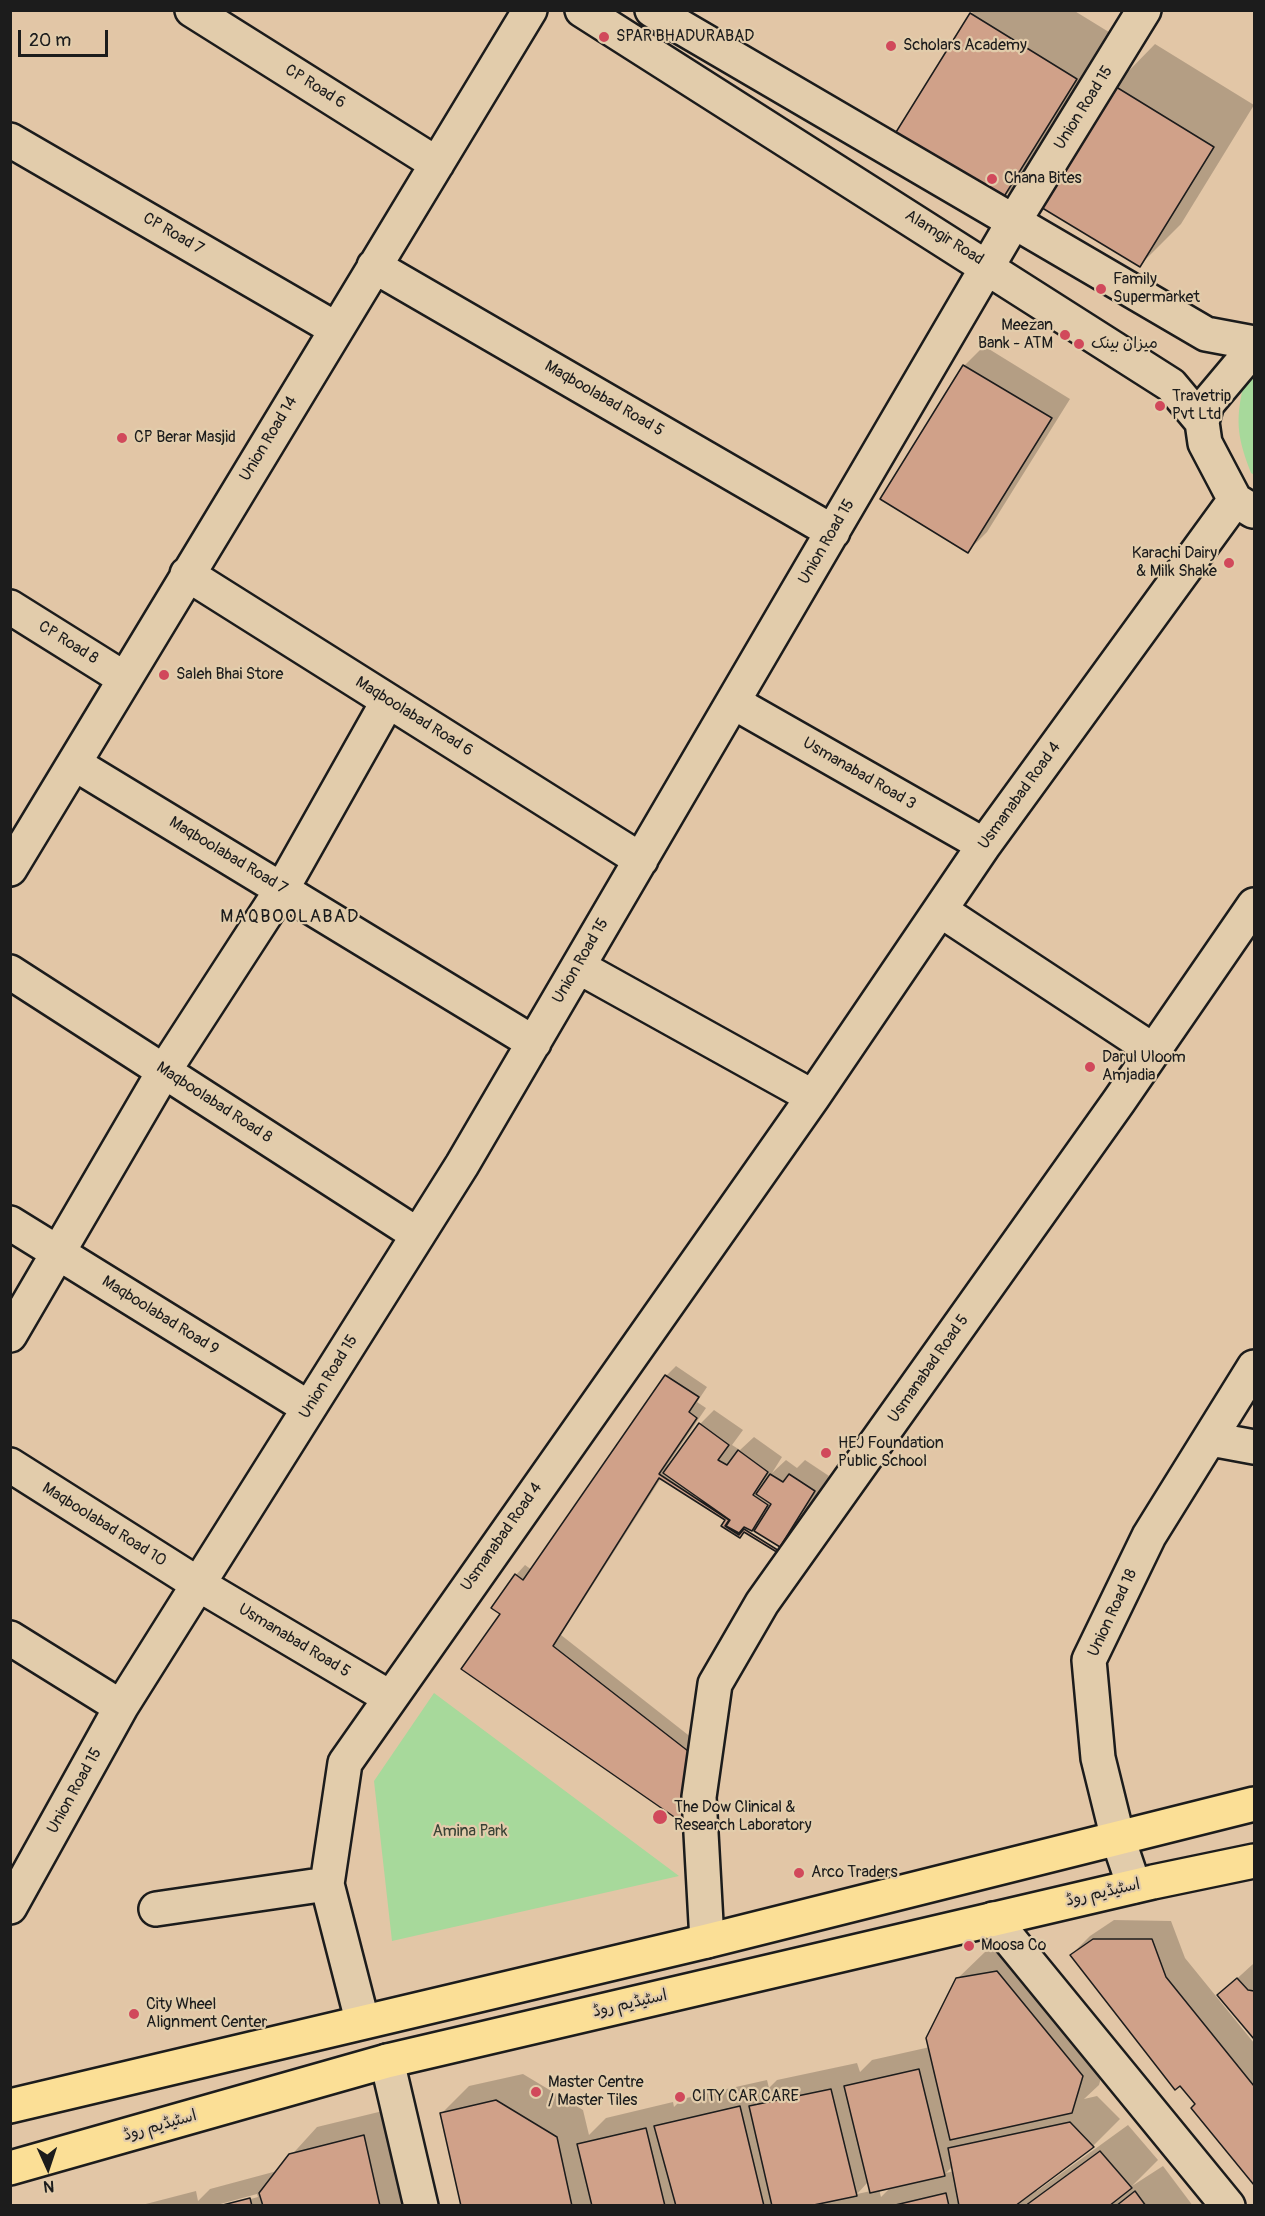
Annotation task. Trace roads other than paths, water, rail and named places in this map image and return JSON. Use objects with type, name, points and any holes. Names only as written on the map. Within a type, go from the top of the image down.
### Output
[{"type":"main road","points":[[10,2106],[362,2020],[707,1941],[1254,1804]]},
{"type":"main road","name":"اسٹیڈیم روڈ","points":[[10,2168],[387,2061],[1134,1886],[1254,1861]]},
{"type":"street","name":"CP Road 6","points":[[192,10],[437,164]]},
{"type":"street","name":"Union Road 14","points":[[10,869],[21,829],[75,764],[187,574],[530,10]]},
{"type":"street","name":"Alamgir Road","points":[[582,10],[989,266],[1171,385],[1202,422],[1205,443],[1245,506]]},
{"type":"street","points":[[652,10],[1206,334],[1254,343]]},
{"type":"street","name":"Union Road 15","points":[[10,1907],[121,1707],[418,1235],[534,1043],[1014,221],[1144,10]]},
{"type":"street","name":"CP Road 7","points":[[10,140],[336,329]]},
{"type":"street","name":"Maqboolabad Road 5","points":[[374,267],[833,532]]},
{"type":"street","points":[[1202,422],[1207,404],[1254,348]]},
{"type":"street","name":"Usmanabad Road 4","points":[[362,2020],[327,1884],[345,1763],[389,1697],[813,1097],[984,845],[1245,506]]},
{"type":"street","name":"Maqboolabad Road 6","points":[[187,574],[641,860]]},
{"type":"street","name":"CP Road 8","points":[[10,607],[125,679]]},
{"type":"street","points":[[10,1335],[60,1254],[164,1071],[282,889],[388,701]]},
{"type":"street","name":"Usmanabad Road 3","points":[[733,702],[984,845]]},
{"type":"street","name":"Maqboolabad Road 7","points":[[75,764],[534,1043]]},
{"type":"street","name":"Usmanabad Road 5","points":[[707,1941],[699,1797],[715,1684],[762,1604],[1154,1051],[1254,905]]},
{"type":"street","points":[[940,910],[1154,1051]]},
{"type":"street","points":[[579,967],[813,1097]]},
{"type":"street","name":"Maqboolabad Road 8","points":[[10,972],[418,1235]]},
{"type":"street","name":"Maqboolabad Road 9","points":[[10,1223],[309,1408]]},
{"type":"street","name":"Union Road 18","points":[[1134,1886],[1118,1839],[1098,1758],[1089,1660],[1149,1536],[1254,1367]]},
{"type":"street","points":[[1211,1439],[1254,1447]]},
{"type":"street","name":"Maqboolabad Road 10","points":[[10,1466],[198,1584]]},
{"type":"street","name":"Usmanabad Road 5","points":[[198,1584],[389,1697]]},
{"type":"street","points":[[10,1638],[121,1707]]},
{"type":"street","points":[[156,1909],[327,1884]]},
{"type":"street","points":[[993,1919],[1228,2205]]},
{"type":"street","points":[[387,2061],[422,2205]]},
{"type":"place","name":"SPAR BHADURABAD","points":[[604,37]]},
{"type":"place","name":"Scholars Academy","points":[[891,46]]},
{"type":"place","name":"Chana Bites","points":[[992,179]]},
{"type":"place","name":"Family Supermarket","points":[[1101,289]]},
{"type":"place","name":"Meezan Bank - ATM","points":[[1065,335]]},
{"type":"place","name":"میزان بینک","points":[[1079,344]]},
{"type":"place","name":"Travetrip Pvt Ltd","points":[[1160,406]]},
{"type":"place","name":"CP Berar Masjid","points":[[122,438]]},
{"type":"place","name":"Karachi Dairy & Milk Shake","points":[[1229,563]]},
{"type":"place","name":"Saleh Bhai Store","points":[[164,675]]},
{"type":"place","name":"Darul Uloom Amjadia","points":[[1090,1067]]},
{"type":"place","name":"HEJ Foundation Public School","points":[[826,1453]]},
{"type":"place","name":"The Dow Clinical & Research Laboratory","points":[[660,1817]]},
{"type":"place","name":"Arco Traders","points":[[799,1873]]},
{"type":"place","name":"Moosa Co","points":[[969,1946]]},
{"type":"place","name":"City Wheel Alignment Center","points":[[134,2014]]},
{"type":"place","name":"Master Centre / Master Tiles","points":[[536,2092]]},
{"type":"place","name":"CITY CAR CARE","points":[[680,2097]]},
{"type":"district","name":"MAQBOOLABAD","points":[[290,917]]},
{"type":"park label","name":"Amina Park","points":[[470,1832]]}]
